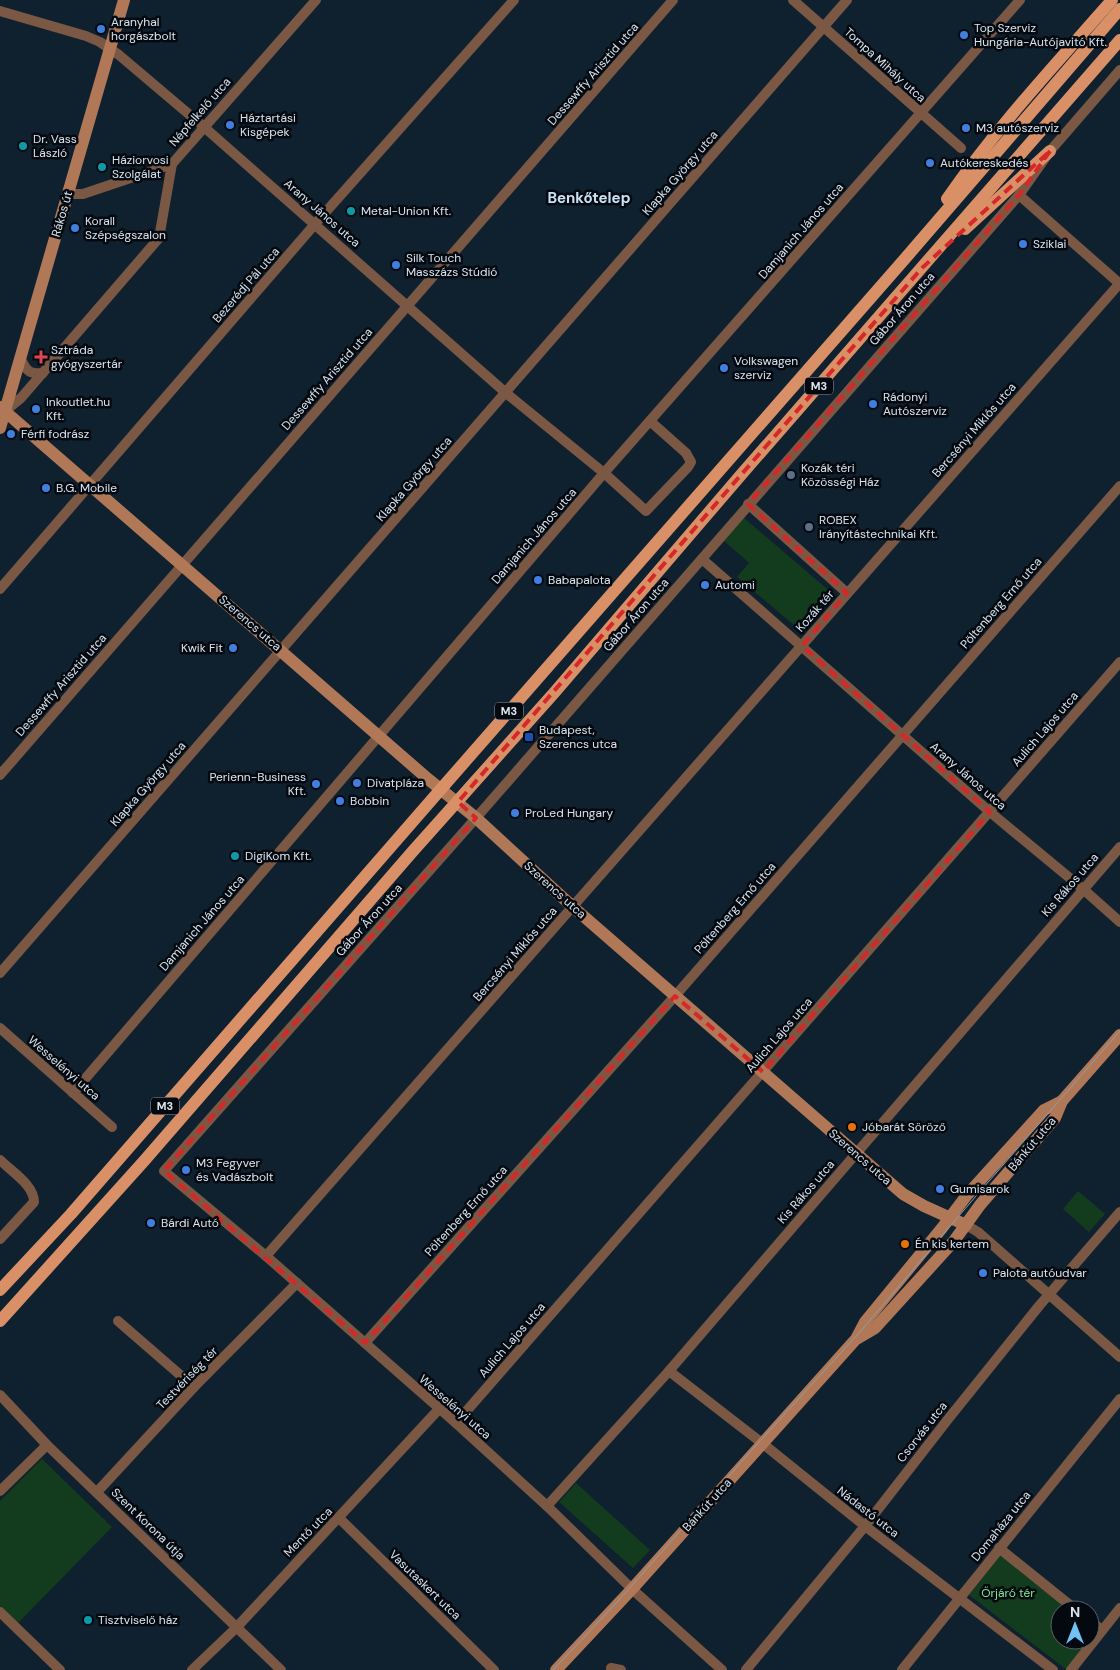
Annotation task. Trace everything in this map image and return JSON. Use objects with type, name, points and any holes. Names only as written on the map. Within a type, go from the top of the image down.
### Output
[{"type":"main road","points":[[909,254],[974,160],[1022,102],[1112,0]]},
{"type":"main road","name":"M3","points":[[0,1290],[72,1214],[909,254],[1120,9]]},
{"type":"main road","name":"M3","points":[[0,1321],[144,1162],[1120,40]]},
{"type":"main road","points":[[922,268],[1050,151]]},
{"type":"street","name":"Rákos út","points":[[0,428],[3,409],[20,358],[124,0]]},
{"type":"street","name":"Népfelkelő utca","points":[[3,409],[21,398],[159,238],[172,164],[316,0]]},
{"type":"street","name":"Bezerédj Pál utca","points":[[0,589],[315,224],[514,0]]},
{"type":"street","name":"Dessewffy Arisztid utca","points":[[0,775],[673,0]]},
{"type":"street","name":"Tompa Mihály utca","points":[[793,0],[961,148]]},
{"type":"street","name":"Klapka György utca","points":[[0,973],[847,0]]},
{"type":"street","name":"Damjanich János utca","points":[[73,1093],[604,473],[1020,0]]},
{"type":"street","name":"Arany János utca","points":[[0,11],[86,36],[109,48],[204,127],[506,393],[604,473]]},
{"type":"street","name":"Gábor Áron utca","points":[[164,1171],[476,818],[1019,195],[1050,151],[1120,70]]},
{"type":"street","points":[[68,194],[83,194],[172,164]]},
{"type":"street","points":[[1019,195],[1120,283]]},
{"type":"street","name":"Bercsényi Miklós utca","points":[[847,593],[1120,283]]},
{"type":"street","points":[[20,358],[29,372],[34,374],[43,373]]},
{"type":"street","name":"Szerencs utca","points":[[3,409],[282,650],[378,736],[458,802],[675,996],[903,1194],[924,1206],[973,1228],[1120,1357]]},
{"type":"street","points":[[604,473],[646,511],[688,467],[691,462],[686,453],[650,421]]},
{"type":"street","name":"Pöltenberg Ernő utca","points":[[364,1343],[675,996],[1120,486]]},
{"type":"street","name":"Kozák tér","points":[[702,559],[802,646],[847,593],[748,504]]},
{"type":"street","name":"Arany János utca","points":[[802,646],[990,812],[1120,922]]},
{"type":"street","name":"Bercsényi Miklós utca","points":[[266,1256],[802,646]]},
{"type":"street","name":"Aulich Lajos utca","points":[[456,1423],[1120,662]]},
{"type":"street","name":"Kis Rákos utca","points":[[547,1506],[669,1371],[1120,847]]},
{"type":"street","name":"Wesselényi utca","points":[[0,1028],[112,1127]]},
{"type":"street","name":"Bánkút utca","points":[[856,1339],[874,1328],[936,1261],[980,1205],[1055,1118],[1062,1101],[1120,1034]]},
{"type":"street","name":"Bánkút utca","points":[[556,1670],[632,1590],[856,1339],[865,1322],[967,1195],[1044,1110],[1062,1101]]},
{"type":"street","points":[[0,1160],[31,1189],[34,1202],[0,1240]]},
{"type":"street","name":"Wesselényi utca","points":[[164,1171],[266,1256],[456,1423],[547,1506],[632,1590],[722,1670]]},
{"type":"street","name":"Csorvás utca","points":[[746,1670],[865,1526],[1048,1295],[1120,1212]]},
{"type":"street","name":"Testvériség tér","points":[[97,1492],[194,1387],[297,1283]]},
{"type":"street","points":[[118,1321],[194,1387]]},
{"type":"street","name":"Nádastó utca","points":[[669,1371],[865,1526],[1053,1670]]},
{"type":"street","name":"Szent Korona útja","points":[[0,1395],[281,1670]]},
{"type":"street","name":"Domaháza utca","points":[[902,1670],[1120,1398]]},
{"type":"street","name":"Mentő utca","points":[[192,1670],[236,1628],[439,1409]]},
{"type":"street","points":[[0,1491],[48,1444]]},
{"type":"street","name":"Vasutaskert utca","points":[[339,1518],[494,1670]]},
{"type":"street","points":[[999,1548],[1064,1600]]},
{"type":"street","points":[[1071,1670],[1120,1608]]},
{"type":"street","points":[[0,1612],[60,1670]]},
{"type":"street","points":[[611,1670],[611,1668],[621,1670]]},
{"type":"highlighted area","points":[[1050,151],[1019,195],[748,504],[847,593],[802,646],[990,812],[763,1072],[675,996],[365,1343],[164,1171],[476,818],[458,802],[740,476],[922,268]]},
{"type":"green space","points":[[743,517],[833,594],[801,631],[737,577],[749,563],[723,540]]},
{"type":"green space","points":[[1078,1191],[1105,1214],[1089,1232],[1063,1209]]},
{"type":"green space","points":[[42,1459],[112,1527],[18,1623],[0,1606],[0,1501]]},
{"type":"green space","points":[[576,1483],[650,1550],[633,1568],[559,1502]]},
{"type":"green space","name":"Őrjáró tér","points":[[1001,1555],[1059,1600],[1050,1600],[1050,1650],[1082,1650],[1067,1670],[969,1595]]},
{"type":"tram line","points":[[553,1670],[619,1600],[859,1333],[1120,1031]]},
{"type":"place","name":"Aranyhal horgászbolt","points":[[101,29]]},
{"type":"place","name":"Top Szerviz Hungária-Autójavitó Kft.","points":[[964,35]]},
{"type":"place","name":"Háztartási Kisgépek","points":[[230,125]]},
{"type":"place","name":"M3 autószerviz","points":[[966,128]]},
{"type":"place","name":"Dr. Vass László","points":[[23,146]]},
{"type":"place","name":"Autókereskedés","points":[[930,163]]},
{"type":"place","name":"Háziorvosi Szolgálat","points":[[102,167]]},
{"type":"place","name":"Metal-Union Kft.","points":[[351,211]]},
{"type":"place","name":"Korall Szépségszalon","points":[[75,228]]},
{"type":"place","name":"Sziklai","points":[[1023,244]]},
{"type":"place","name":"Silk Touch Masszázs Stúdió","points":[[396,265]]},
{"type":"place","name":"Sztráda gyógyszertár","points":[[41,357]]},
{"type":"place","name":"Volkswagen szerviz","points":[[724,368]]},
{"type":"place","name":"Rádonyi Autószerviz","points":[[873,404]]},
{"type":"place","name":"Inkoutlet.hu Kft.","points":[[36,409]]},
{"type":"place","name":"Férfi fodrász","points":[[11,434]]},
{"type":"place","name":"Kozák téri Közösségi Ház","points":[[791,475]]},
{"type":"place","name":"B.G. Mobile","points":[[46,488]]},
{"type":"place","name":"ROBEX Irányítástechnikai Kft.","points":[[809,527]]},
{"type":"place","name":"Babapalota","points":[[538,580]]},
{"type":"place","name":"Automi","points":[[705,585]]},
{"type":"place","name":"Kwik Fit","points":[[233,648]]},
{"type":"place","name":"Budapest, Szerencs utca","points":[[529,737]]},
{"type":"place","name":"Divatpláza","points":[[357,783]]},
{"type":"place","name":"Perienn-Business Kft.","points":[[316,784]]},
{"type":"place","name":"Bobbin","points":[[340,801]]},
{"type":"place","name":"ProLed Hungary","points":[[515,813]]},
{"type":"place","name":"DigiKom Kft.","points":[[235,856]]},
{"type":"place","name":"Jóbarát Söröző","points":[[852,1127]]},
{"type":"place","name":"M3 Fegyver és Vadászbolt","points":[[186,1170]]},
{"type":"place","name":"Gumisarok","points":[[940,1189]]},
{"type":"place","name":"Bárdi Autó","points":[[151,1223]]},
{"type":"place","name":"Én kis kertem","points":[[905,1244]]},
{"type":"place","name":"Palota autóudvar","points":[[983,1273]]},
{"type":"place","name":"Tisztviselő ház","points":[[88,1620]]},
{"type":"district","name":"Benkőtelep","points":[[589,198]]}]
